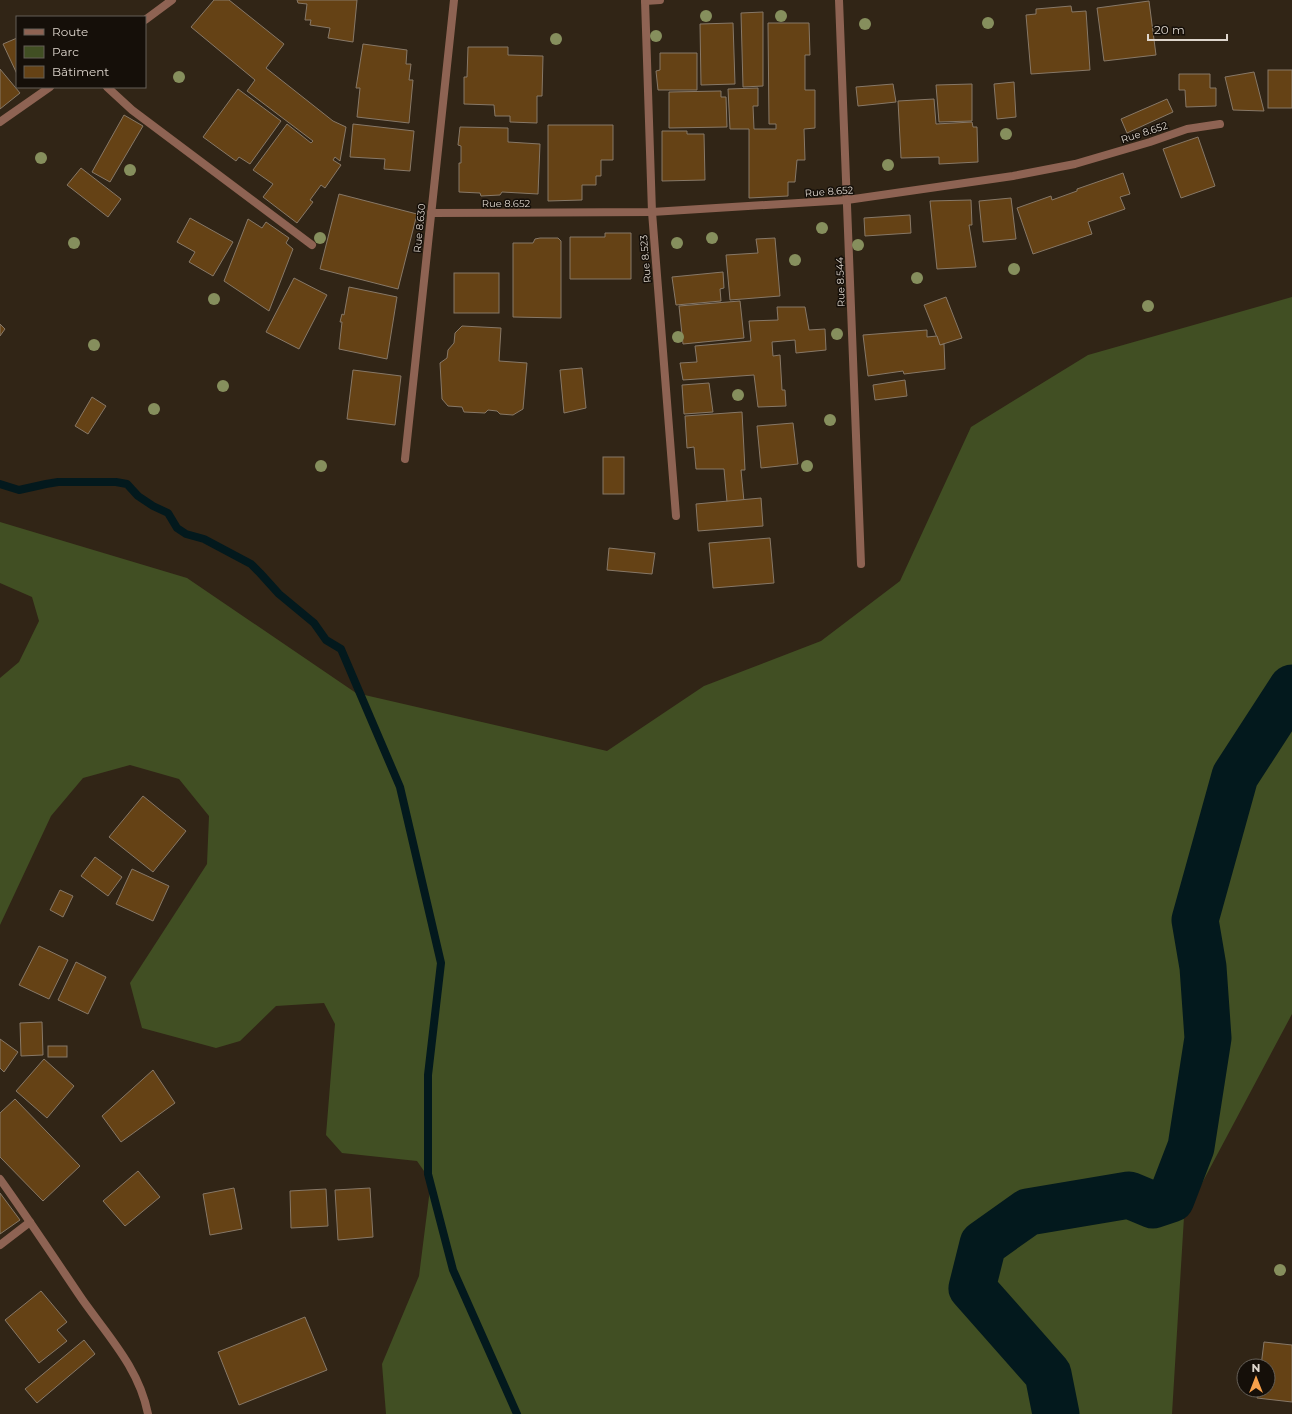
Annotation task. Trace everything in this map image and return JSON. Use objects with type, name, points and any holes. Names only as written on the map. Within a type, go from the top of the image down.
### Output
[{"type":"street","points":[[146,19],[172,0]]},
{"type":"street","name":"Rue 8.630","points":[[405,459],[454,0]]},
{"type":"street","points":[[645,0],[660,0]]},
{"type":"street","name":"Rue 8.523","points":[[645,0],[652,212],[676,516]]},
{"type":"street","name":"Rue 8.544","points":[[839,0],[861,564]]},
{"type":"street","points":[[0,122],[49,88]]},
{"type":"street","points":[[109,88],[132,110],[312,245]]},
{"type":"street","name":"Rue 8.652","points":[[431,213],[652,212],[846,200],[1028,173],[1075,164],[1150,142],[1187,129],[1220,124]]},
{"type":"street","points":[[0,1179],[126,1359],[146,1403],[148,1414]]},
{"type":"street","points":[[0,1245],[30,1222]]},
{"type":"green space","points":[[1292,297],[1292,1014],[1184,1217],[1172,1414],[386,1414],[382,1364],[419,1276],[431,1181],[417,1161],[342,1153],[326,1135],[335,1024],[324,1003],[276,1006],[240,1041],[216,1048],[142,1028],[130,983],[207,864],[209,816],[179,779],[130,765],[83,778],[51,816],[0,925],[0,678],[19,662],[39,621],[32,597],[0,583],[0,522],[187,578],[356,693],[607,751],[704,686],[821,641],[900,581],[971,427],[1088,355]]},
{"type":"building","points":[[214,0],[229,0],[284,44],[266,68],[333,121],[346,127],[340,161],[335,157],[333,160],[341,165],[325,188],[321,185],[310,200],[313,202],[297,223],[263,197],[273,184],[253,170],[287,124],[311,143],[313,141],[247,91],[255,80],[191,27]]},
{"type":"building","points":[[297,0],[357,0],[353,42],[328,38],[330,28],[310,25],[311,20],[305,20],[307,4],[298,3]]},
{"type":"building","points":[[1149,1],[1156,55],[1104,61],[1097,8]]},
{"type":"building","points":[[1071,6],[1072,12],[1086,11],[1090,70],[1031,74],[1026,15],[1036,14],[1036,9]]},
{"type":"building","points":[[763,12],[763,86],[743,87],[741,13]]},
{"type":"building","points":[[733,23],[735,84],[701,85],[700,24]]},
{"type":"building","points":[[768,23],[809,23],[810,55],[805,55],[805,90],[815,90],[815,128],[804,129],[805,160],[797,160],[795,182],[788,182],[788,196],[749,198],[749,129],[730,129],[728,89],[758,88],[758,106],[753,106],[754,129],[776,129],[776,124],[769,124]]},
{"type":"building","points":[[16,38],[16,72],[3,44]]},
{"type":"building","points":[[363,44],[407,50],[406,64],[411,64],[409,80],[413,80],[409,123],[357,117],[360,88],[356,88]]},
{"type":"building","points":[[468,47],[508,47],[508,55],[543,56],[542,96],[537,96],[537,123],[510,122],[510,116],[495,116],[494,105],[464,104],[464,77],[467,77]]},
{"type":"building","points":[[660,53],[697,53],[697,90],[658,90],[656,71],[660,70]]},
{"type":"building","points":[[0,69],[20,93],[0,109]]},
{"type":"building","points":[[1268,70],[1292,70],[1292,108],[1268,108]]},
{"type":"building","points":[[1254,72],[1264,111],[1233,110],[1225,77]]},
{"type":"building","points":[[1179,74],[1210,74],[1210,88],[1216,88],[1216,106],[1186,107],[1185,90],[1179,90]]},
{"type":"building","points":[[1014,82],[1016,117],[997,119],[994,84]]},
{"type":"building","points":[[893,84],[896,102],[858,106],[856,87]]},
{"type":"building","points":[[972,84],[972,121],[939,122],[936,85]]},
{"type":"building","points":[[238,89],[281,121],[250,164],[239,157],[236,161],[203,137]]},
{"type":"building","points":[[721,91],[721,97],[726,97],[727,127],[669,128],[669,92]]},
{"type":"building","points":[[934,99],[936,124],[972,122],[973,127],[977,127],[978,162],[939,164],[939,157],[901,158],[898,101]]},
{"type":"building","points":[[1167,99],[1173,112],[1127,133],[1121,119]]},
{"type":"building","points":[[124,115],[143,126],[110,182],[92,172]]},
{"type":"building","points":[[353,124],[414,131],[410,171],[384,169],[385,159],[350,157]]},
{"type":"building","points":[[548,125],[613,125],[613,160],[601,160],[601,176],[596,176],[596,185],[582,185],[582,200],[548,201]]},
{"type":"building","points":[[460,127],[508,128],[508,142],[540,144],[538,194],[502,192],[500,195],[481,196],[480,193],[459,192],[459,163],[461,163],[461,146],[458,145]]},
{"type":"building","points":[[662,131],[687,131],[687,134],[704,134],[705,180],[662,181]]},
{"type":"building","points":[[1198,137],[1215,186],[1181,198],[1163,149]]},
{"type":"building","points":[[81,168],[121,199],[108,217],[67,185]]},
{"type":"building","points":[[1123,173],[1130,194],[1120,197],[1125,209],[1088,222],[1092,234],[1033,254],[1017,208],[1051,196],[1052,200],[1077,191],[1077,189]]},
{"type":"building","points":[[339,194],[417,214],[398,289],[320,269]]},
{"type":"building","points":[[1011,198],[1016,239],[983,242],[979,201]]},
{"type":"building","points":[[971,200],[972,225],[969,225],[976,267],[937,269],[930,201]]},
{"type":"building","points":[[910,215],[911,233],[865,236],[864,218]]},
{"type":"building","points":[[190,218],[233,242],[213,276],[189,262],[195,252],[177,242]]},
{"type":"building","points":[[248,219],[262,228],[266,222],[289,238],[286,243],[293,249],[269,311],[224,281]]},
{"type":"building","points":[[605,233],[631,233],[631,279],[570,279],[570,237],[605,237]]},
{"type":"building","points":[[558,238],[561,241],[561,318],[513,317],[513,243],[533,243],[535,239]]},
{"type":"building","points":[[775,238],[780,296],[730,300],[726,255],[758,253],[756,239]]},
{"type":"building","points":[[723,272],[724,288],[720,289],[721,301],[676,305],[672,277]]},
{"type":"building","points":[[454,273],[499,273],[499,313],[454,313]]},
{"type":"building","points":[[294,278],[327,295],[299,349],[266,332]]},
{"type":"building","points":[[349,287],[397,297],[387,359],[339,349],[342,322],[340,322],[342,314],[344,315]]},
{"type":"building","points":[[946,297],[962,338],[940,345],[924,305]]},
{"type":"building","points":[[740,301],[744,338],[683,344],[679,306]]},
{"type":"building","points":[[777,307],[805,307],[809,330],[825,329],[826,350],[796,353],[795,340],[772,342],[773,356],[780,355],[782,390],[785,390],[786,406],[758,407],[754,375],[683,380],[680,363],[697,362],[695,346],[751,341],[749,321],[778,320]]},
{"type":"building","points":[[0,324],[5,329],[0,336]]},
{"type":"building","points":[[462,326],[501,328],[499,361],[527,363],[523,409],[513,415],[500,414],[497,411],[488,410],[485,413],[464,412],[462,407],[448,406],[442,399],[440,363],[447,358],[448,350],[454,343],[455,333]]},
{"type":"building","points":[[927,330],[927,337],[937,336],[940,345],[944,344],[945,369],[904,374],[903,371],[868,376],[863,335]]},
{"type":"building","points":[[582,368],[586,408],[564,413],[560,370]]},
{"type":"building","points":[[353,370],[401,376],[395,425],[347,419]]},
{"type":"building","points":[[905,380],[907,396],[875,400],[873,385]]},
{"type":"building","points":[[709,383],[713,412],[684,414],[682,385]]},
{"type":"building","points":[[92,397],[106,406],[88,434],[75,426]]},
{"type":"building","points":[[742,412],[745,470],[741,470],[745,512],[728,513],[724,469],[696,469],[694,447],[687,448],[685,416]]},
{"type":"building","points":[[793,423],[798,464],[761,468],[757,426]]},
{"type":"building","points":[[603,457],[624,457],[624,494],[603,494]]},
{"type":"building","points":[[761,498],[763,526],[698,531],[696,504]]},
{"type":"building","points":[[770,538],[774,583],[713,588],[709,543]]},
{"type":"building","points":[[609,548],[655,553],[652,574],[607,570]]},
{"type":"building","points":[[143,796],[186,831],[153,872],[109,837]]},
{"type":"building","points":[[95,857],[122,877],[108,896],[81,876]]},
{"type":"building","points":[[132,869],[169,886],[153,921],[116,904]]},
{"type":"building","points":[[60,890],[73,896],[63,917],[50,910]]},
{"type":"building","points":[[39,946],[68,960],[49,999],[19,985]]},
{"type":"building","points":[[76,962],[106,977],[88,1014],[58,1000]]},
{"type":"building","points":[[42,1022],[43,1055],[21,1056],[20,1023]]},
{"type":"building","points":[[0,1039],[18,1052],[4,1072],[0,1068]]},
{"type":"building","points":[[48,1046],[67,1046],[67,1057],[48,1057]]},
{"type":"building","points":[[44,1059],[74,1086],[47,1118],[16,1091]]},
{"type":"building","points":[[153,1070],[175,1103],[121,1142],[102,1116]]},
{"type":"building","points":[[15,1099],[80,1166],[43,1201],[0,1157],[0,1113]]},
{"type":"building","points":[[138,1171],[160,1197],[125,1226],[103,1201]]},
{"type":"building","points":[[234,1188],[242,1229],[210,1235],[203,1194]]},
{"type":"building","points":[[370,1188],[373,1237],[338,1240],[335,1190]]},
{"type":"building","points":[[326,1189],[328,1226],[291,1228],[290,1191]]},
{"type":"building","points":[[0,1193],[20,1220],[0,1234]]},
{"type":"building","points":[[41,1291],[67,1322],[57,1330],[67,1341],[39,1363],[5,1320]]},
{"type":"building","points":[[305,1317],[327,1370],[239,1405],[218,1352]]},
{"type":"building","points":[[84,1340],[95,1354],[37,1403],[25,1389]]},
{"type":"building","points":[[1264,1342],[1292,1345],[1292,1402],[1257,1398],[1276,1398],[1276,1358],[1262,1358]]},
{"type":"waterway","points":[[0,484],[19,490],[58,482],[116,482],[127,484],[138,496],[153,506],[168,513],[177,528],[186,534],[204,539],[251,564],[279,594],[314,623],[326,640],[341,649],[400,787],[441,963],[428,1075],[428,1174],[453,1270],[517,1414]]},
{"type":"waterway","points":[[1056,1414],[1048,1374],[972,1288],[983,1244],[1028,1212],[1129,1195],[1153,1205],[1171,1199],[1191,1147],[1208,1038],[1203,967],[1195,920],[1235,776],[1292,688]]}]
